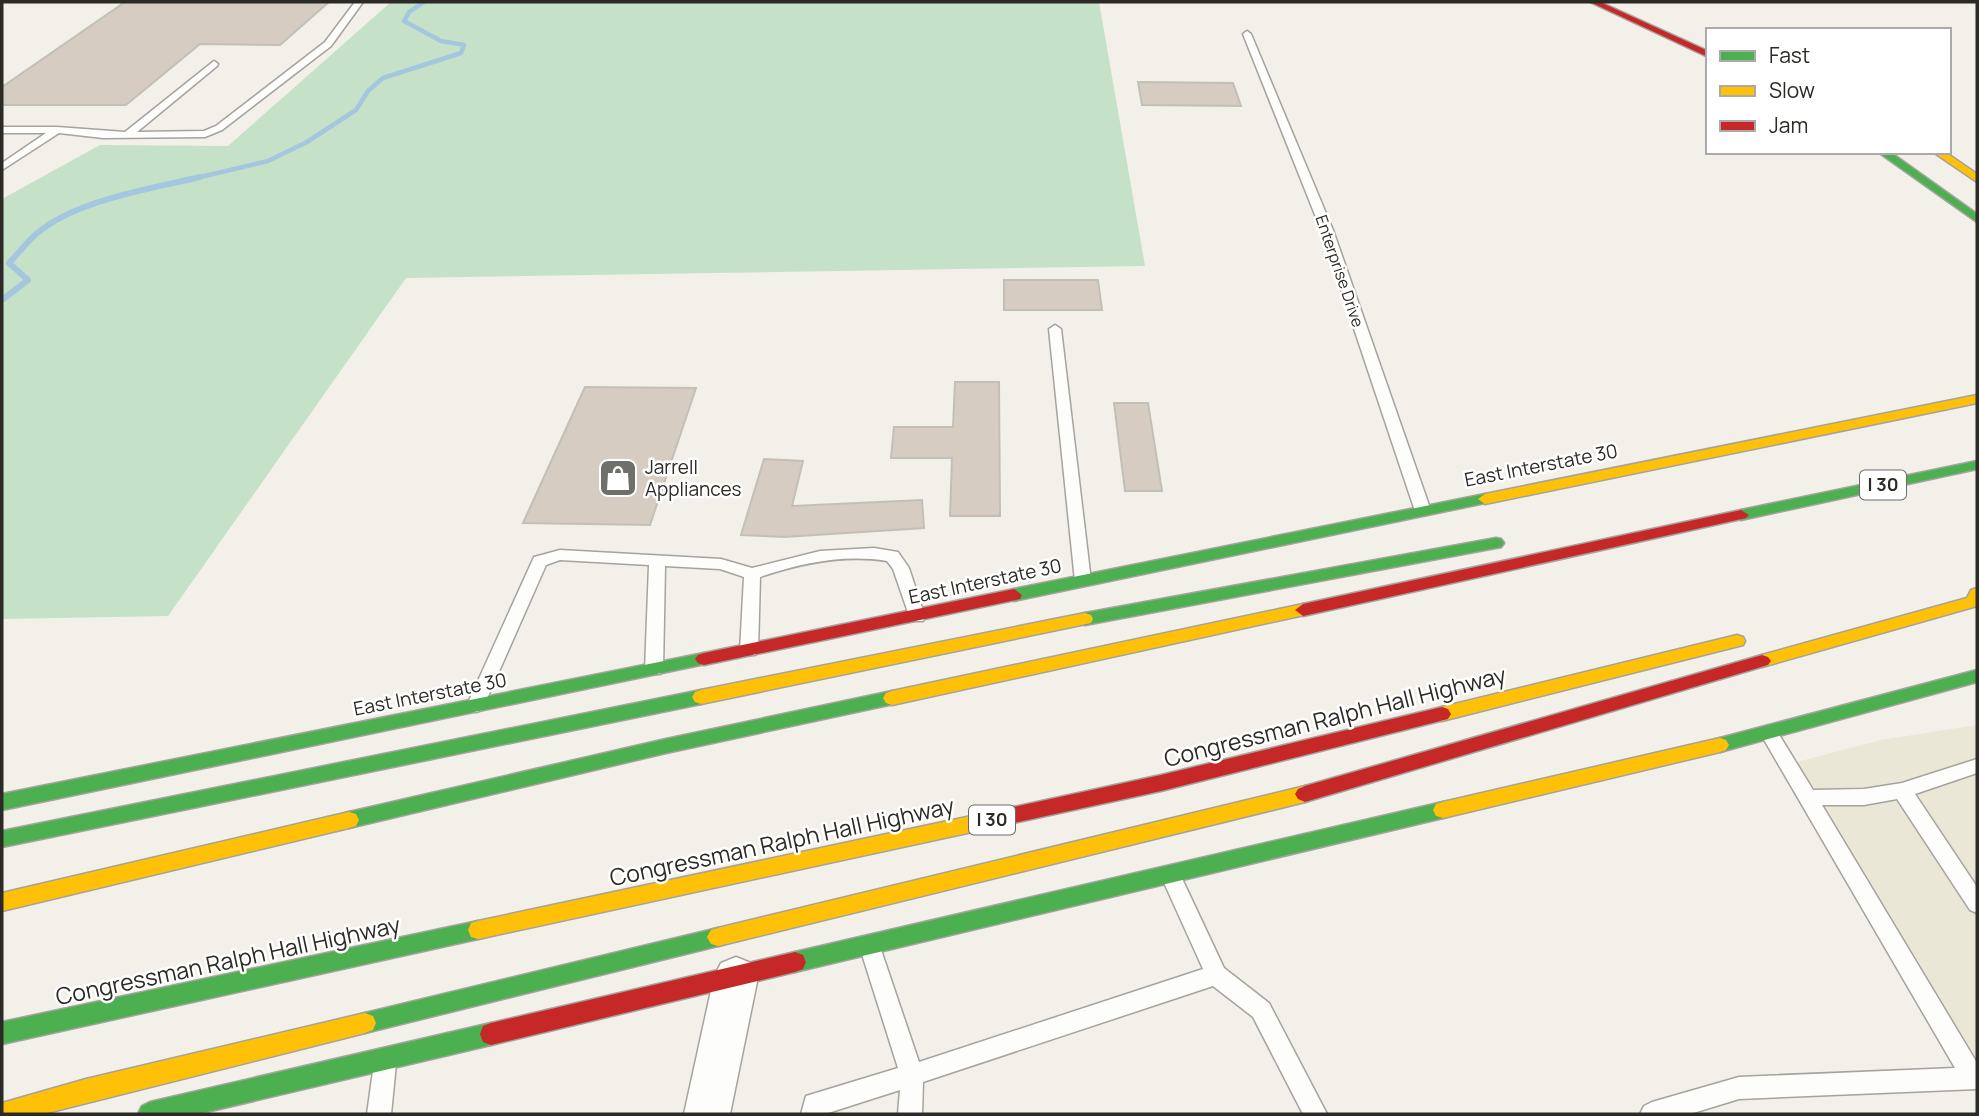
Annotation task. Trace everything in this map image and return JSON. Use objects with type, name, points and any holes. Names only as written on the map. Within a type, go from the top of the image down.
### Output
[{"type":"main road","points":[[1594,2],[1706,53]]},
{"type":"main road","points":[[1886,154],[1977,219]]},
{"type":"main road","points":[[1941,154],[1977,179]]},
{"type":"main road","name":"East Interstate 30","points":[[2,802],[1977,399]]},
{"type":"main road","name":"I 30","points":[[2,902],[666,746],[1789,503],[1977,466]]},
{"type":"main road","points":[[1678,512],[1789,503]]},
{"type":"main road","points":[[2,838],[211,799],[1287,578],[1514,540]]},
{"type":"main road","points":[[4,1114],[86,1090],[1280,801],[1973,602],[1973,587]]},
{"type":"main road","name":"Congressman Ralph Hall Highway","points":[[2,1033],[1161,783],[1750,638]]},
{"type":"main road","points":[[150,1114],[1769,733],[1977,676]]},
{"type":"street","points":[[707,1114],[736,977]]},
{"type":"lane","points":[[2,130],[205,134],[219,128],[328,44],[359,2]]},
{"type":"lane","name":"Enterprise Drive","points":[[1247,34],[1288,128],[1337,257],[1378,385],[1423,511]]},
{"type":"lane","points":[[128,134],[214,64]]},
{"type":"lane","points":[[2,167],[57,130]]},
{"type":"lane","points":[[1055,329],[1083,581]]},
{"type":"lane","points":[[475,706],[540,561],[560,555],[721,564],[752,575],[792,559],[875,552],[892,556],[901,568],[917,617]]},
{"type":"lane","points":[[654,670],[657,561]]},
{"type":"lane","points":[[749,651],[752,575]]},
{"type":"lane","points":[[1652,1114],[1740,1088],[1974,1079],[1769,733]]},
{"type":"lane","points":[[1808,798],[1864,797],[1902,791],[1977,766]]},
{"type":"lane","points":[[1902,791],[1977,904]]},
{"type":"lane","points":[[1170,873],[1216,975],[1261,1010],[1315,1114]]},
{"type":"lane","points":[[871,946],[912,1075],[910,1114]]},
{"type":"lane","points":[[813,1114],[814,1104],[912,1075],[1216,975]]},
{"type":"lane","points":[[379,1114],[386,1059]]},
{"type":"shaded area","points":[[1977,725],[1977,1079],[1793,763],[1881,740]]},
{"type":"green space","points":[[391,2],[1099,2],[1145,266],[406,278],[168,616],[2,619],[2,199],[100,145],[228,146]]},
{"type":"building","points":[[125,2],[329,2],[280,45],[200,44],[126,105],[2,105],[2,87]]},
{"type":"building","points":[[1138,82],[1233,83],[1241,106],[1142,105]]},
{"type":"building","points":[[1004,280],[1098,280],[1102,310],[1004,310]]},
{"type":"building","points":[[955,382],[999,382],[1000,516],[950,516],[952,458],[891,458],[894,427],[953,427]]},
{"type":"building","points":[[585,387],[696,388],[650,525],[523,523]]},
{"type":"building","points":[[1114,403],[1148,403],[1162,491],[1125,491]]},
{"type":"building","points":[[764,459],[803,461],[792,506],[922,500],[924,528],[784,537],[741,535]]},
{"type":"waterway","points":[[192,179],[268,161],[307,142],[356,110],[368,91],[383,78],[461,53],[464,45],[441,41],[404,21],[409,12],[424,2]]},
{"type":"waterway","points":[[2,300],[28,280],[9,263],[32,238],[52,223],[114,197],[200,177]]},
{"type":"traffic: fast","points":[[1886,154],[1977,219]]},
{"type":"traffic: fast","points":[[1741,515],[1977,465]]},
{"type":"traffic: fast","points":[[1014,595],[1485,499]]},
{"type":"traffic: fast","points":[[1085,619],[1496,543]]},
{"type":"traffic: fast","points":[[2,802],[704,659]]},
{"type":"traffic: fast","points":[[1720,745],[1977,676]]},
{"type":"traffic: fast","points":[[2,839],[701,697]]},
{"type":"traffic: fast","points":[[349,820],[666,746],[892,698]]},
{"type":"traffic: fast","points":[[795,962],[1443,810]]},
{"type":"traffic: fast","points":[[2,1033],[478,930]]},
{"type":"traffic: fast","points":[[365,1023],[718,937]]},
{"type":"traffic: fast","points":[[150,1114],[491,1034]]},
{"type":"traffic: slow","points":[[1941,154],[1977,179]]},
{"type":"traffic: slow","points":[[1485,499],[1977,399]]},
{"type":"traffic: slow","points":[[1762,661],[1973,602],[1977,594]]},
{"type":"traffic: slow","points":[[892,698],[1303,610]]},
{"type":"traffic: slow","points":[[701,697],[1085,619]]},
{"type":"traffic: slow","points":[[1442,714],[1737,641]]},
{"type":"traffic: slow","points":[[1443,810],[1720,745]]},
{"type":"traffic: slow","points":[[718,937],[1305,794]]},
{"type":"traffic: slow","points":[[478,930],[1009,816]]},
{"type":"traffic: slow","points":[[2,902],[349,820]]},
{"type":"traffic: slow","points":[[4,1114],[86,1090],[365,1023]]},
{"type":"traffic: jam","points":[[1594,2],[1706,53]]},
{"type":"traffic: jam","points":[[1303,610],[1741,515]]},
{"type":"traffic: jam","points":[[704,659],[1014,595]]},
{"type":"traffic: jam","points":[[1305,794],[1762,661]]},
{"type":"traffic: jam","points":[[1009,816],[1161,783],[1442,714]]},
{"type":"traffic: jam","points":[[491,1034],[795,962]]},
{"type":"place","name":"Jarrell Appliances","points":[[618,478]]}]
